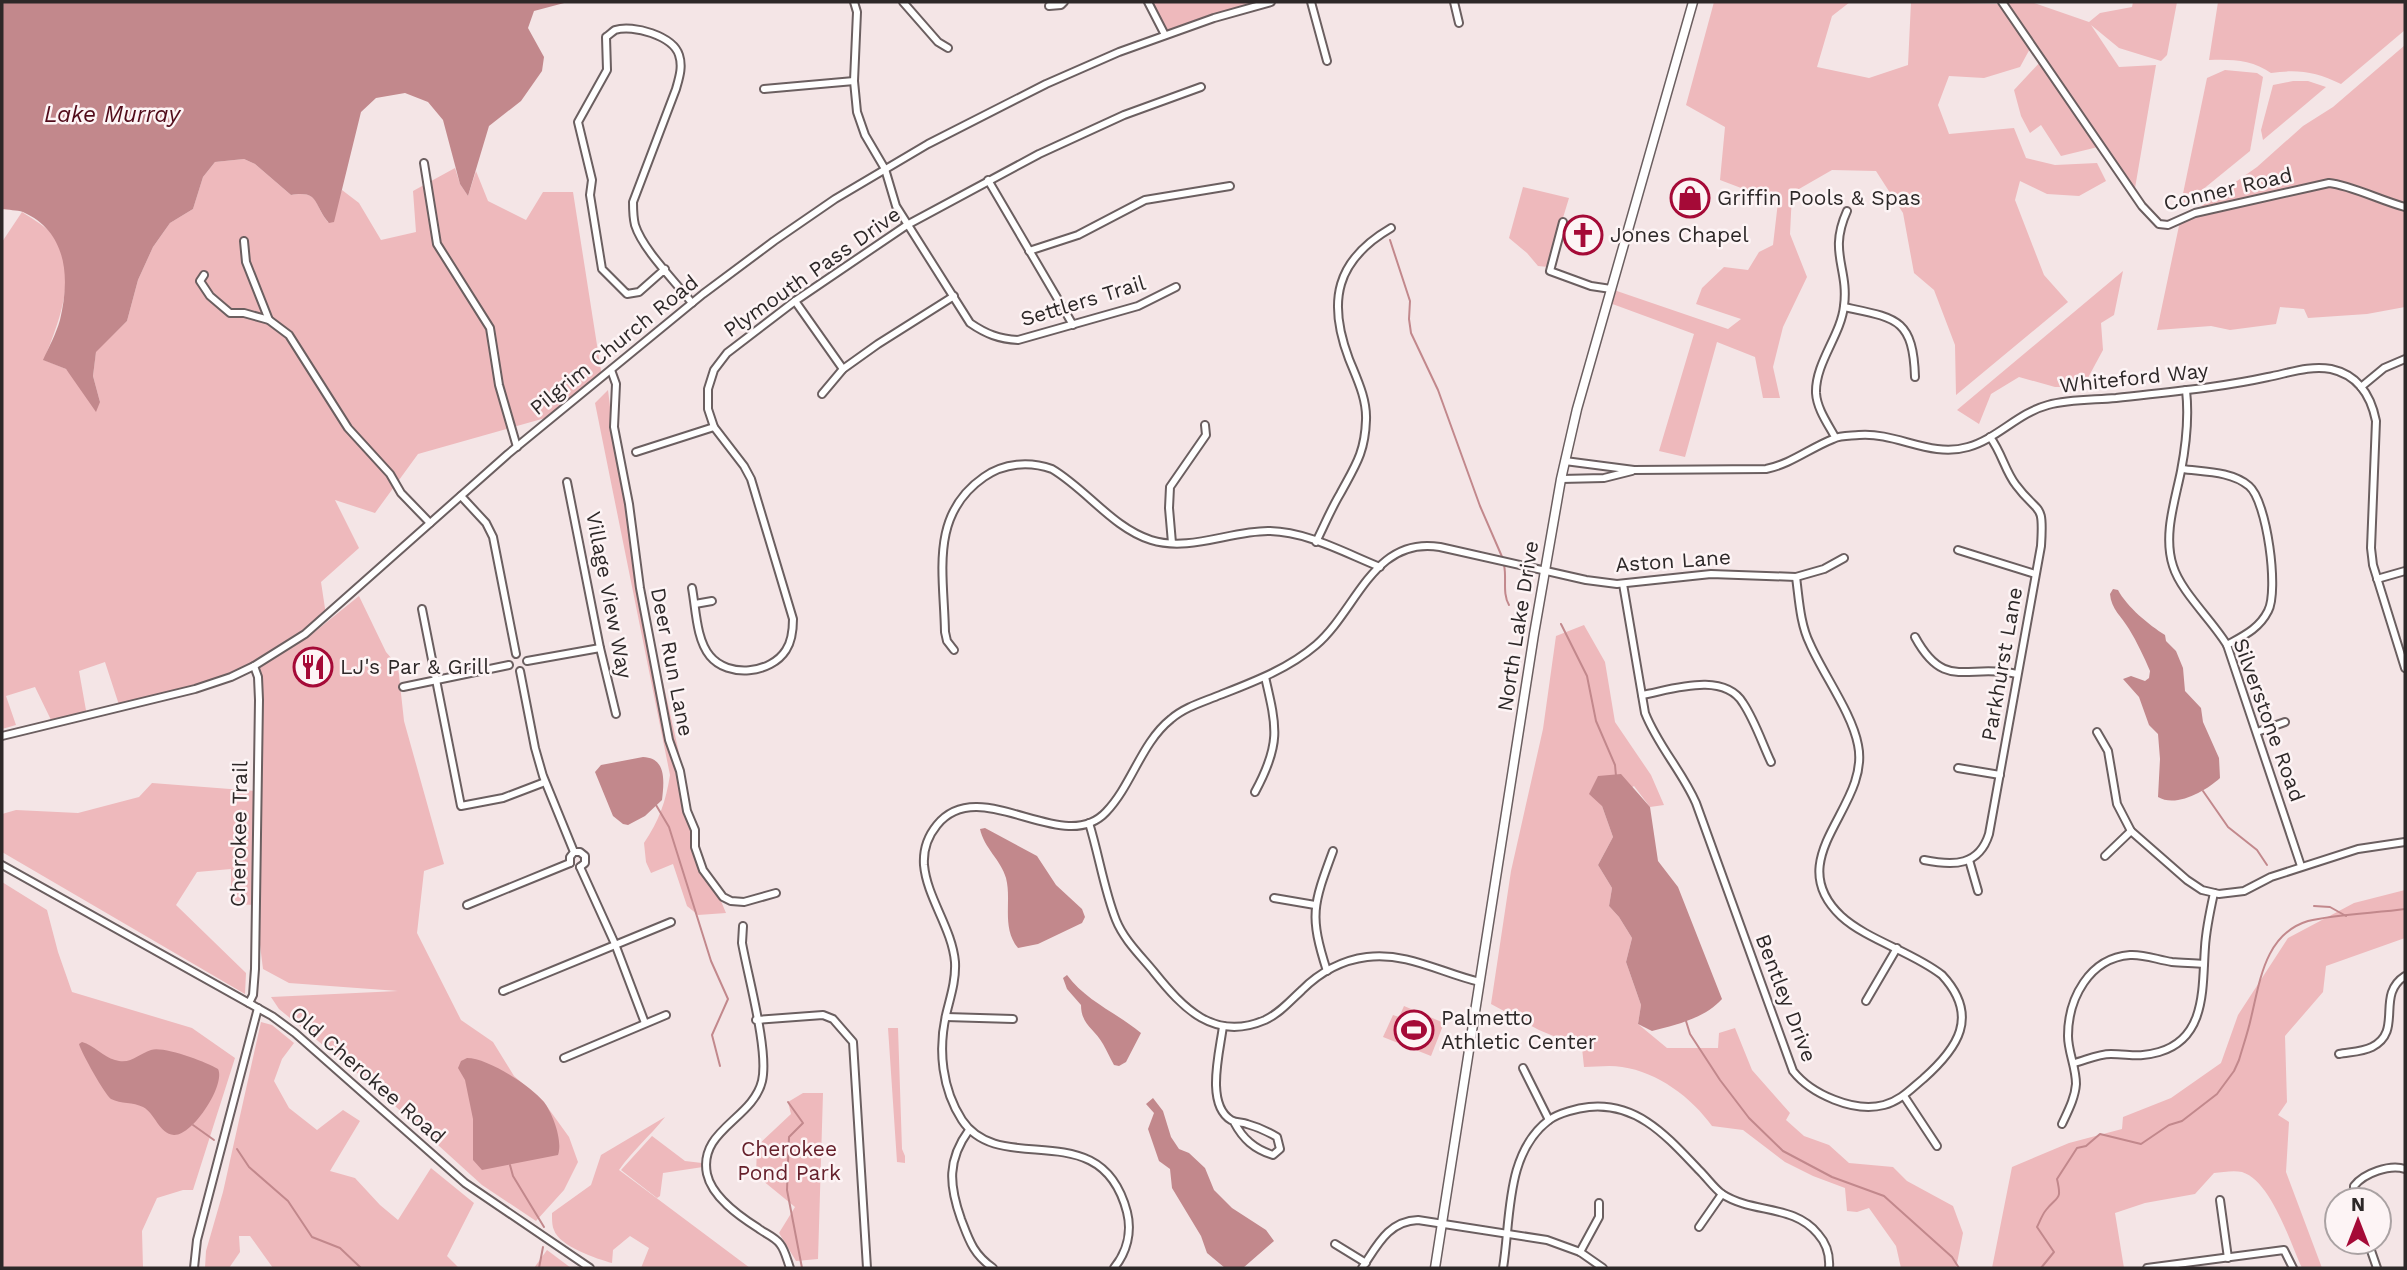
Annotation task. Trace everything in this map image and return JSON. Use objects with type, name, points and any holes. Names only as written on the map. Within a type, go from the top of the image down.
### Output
[{"type":"main road","name":"North Lake Drive","points":[[1435,1268],[1544,570],[1561,479],[1611,289],[1693,2]]},
{"type":"street","name":"Settlers Trail","points":[[854,2],[857,12],[854,81],[857,112],[885,169],[890,192],[907,225],[970,323],[986,334],[1001,339],[1018,340],[1138,306],[1176,287]]},
{"type":"street","points":[[903,2],[938,42],[948,48]]},
{"type":"street","points":[[1049,6],[1061,5],[1063,2]]},
{"type":"street","points":[[1148,2],[1165,35]]},
{"type":"street","name":"Pilgrim Church Road","points":[[2,736],[195,690],[254,666],[305,634],[517,447],[692,303],[785,233],[885,169],[1002,104],[1103,58],[1214,18],[1271,2]]},
{"type":"street","points":[[1311,2],[1327,61]]},
{"type":"street","points":[[1454,2],[1460,23]]},
{"type":"street","name":"Conner Road","points":[[2002,2],[2143,207],[2159,224],[2168,225],[2196,213],[2329,183],[2340,184],[2381,201],[2405,207]]},
{"type":"street","points":[[665,269],[639,292],[627,294],[602,270],[590,195],[592,180],[578,122],[607,71],[606,37],[616,30],[638,29],[656,34],[679,53],[681,70],[676,89],[633,202],[635,228],[692,303]]},
{"type":"street","points":[[764,89],[854,81]]},
{"type":"street","name":"Plymouth Pass Drive","points":[[692,588],[701,639],[710,656],[724,668],[744,671],[763,668],[776,661],[787,650],[793,619],[751,479],[714,427],[708,409],[708,389],[714,370],[727,353],[794,301],[907,225],[1039,154],[1124,116],[1201,87]]},
{"type":"street","points":[[424,163],[438,244],[490,328],[499,386],[517,447]]},
{"type":"street","points":[[988,180],[1073,325]]},
{"type":"street","points":[[1030,251],[1078,235],[1145,200],[1230,186]]},
{"type":"street","points":[[1835,438],[1819,409],[1816,386],[1844,307],[1838,240],[1839,228],[1847,211]]},
{"type":"street","points":[[1563,222],[1550,271],[1591,286],[1611,289]]},
{"type":"street","points":[[1316,542],[1338,496],[1359,463],[1365,444],[1365,402],[1339,327],[1339,294],[1351,261],[1365,245],[1391,228]]},
{"type":"street","points":[[244,241],[246,262],[268,320]]},
{"type":"street","points":[[204,275],[200,281],[203,288],[230,313],[244,313],[268,320],[289,335],[348,428],[390,474],[401,493],[430,523]]},
{"type":"street","points":[[822,394],[843,369],[954,296]]},
{"type":"street","points":[[794,301],[843,369]]},
{"type":"street","points":[[1844,307],[1888,317],[1899,324],[1909,335],[1913,347],[1915,377]]},
{"type":"street","points":[[2405,359],[2384,368],[2361,387],[2372,403],[2376,422],[2371,548],[2377,579],[2405,668]]},
{"type":"street","name":"Whiteford Way","points":[[1565,461],[1634,470],[1766,469],[1786,463],[1835,438],[1873,435],[1944,450],[1969,447],[2025,414],[2050,404],[2222,386],[2316,368],[2341,372],[2361,387]]},
{"type":"street","name":"Deer Run Lane","points":[[611,370],[616,384],[614,427],[629,504],[640,588],[669,740],[680,771],[687,811],[695,830],[695,846],[703,870],[723,897],[744,902],[776,893]]},
{"type":"street","name":"Silverstone Road","points":[[2186,390],[2182,469],[2170,532],[2173,565],[2179,581],[2214,624],[2227,645],[2301,866]]},
{"type":"street","points":[[1172,543],[1170,487],[1206,435],[1205,425]]},
{"type":"street","points":[[636,452],[714,427]]},
{"type":"street","name":"Parkhurst Lane","points":[[1969,860],[1985,846],[2043,527],[2040,509],[2014,484],[2001,451],[1990,437]]},
{"type":"street","points":[[954,650],[947,641],[945,632],[945,530],[950,514],[972,485],[993,471],[1017,464],[1052,469],[1135,533],[1153,540],[1172,543],[1268,531],[1293,534],[1380,567]]},
{"type":"street","points":[[2182,469],[2227,475],[2252,489],[2259,500],[2274,575],[2273,602],[2258,625],[2227,645]]},
{"type":"street","name":"Whiteford Way","points":[[1561,479],[1604,478],[1634,470]]},
{"type":"street","name":"Village View Way","points":[[567,482],[616,714]]},
{"type":"street","points":[[461,496],[486,523],[493,537],[516,654]]},
{"type":"street","name":"Aston Lane","points":[[1088,823],[1106,813],[1146,748],[1171,719],[1186,709],[1265,677],[1317,645],[1334,628],[1362,586],[1391,555],[1405,548],[1426,545],[1586,580],[1623,584],[1711,574],[1796,577],[1824,569],[1844,558]]},
{"type":"street","points":[[1958,550],[2035,574]]},
{"type":"street","points":[[2377,579],[2405,571]]},
{"type":"street","name":"Bentley Drive","points":[[1623,584],[1642,695],[1652,730],[1684,778],[1696,803],[1793,1071],[1809,1087],[1843,1102],[1861,1107],[1883,1106],[1904,1096],[1950,1053],[1958,1039],[1961,1021],[1958,999],[1947,980],[1935,969],[1844,918],[1830,902],[1823,885],[1820,866],[1823,847],[1855,788],[1860,755],[1854,730],[1805,634],[1796,577]]},
{"type":"street","points":[[695,604],[712,601]]},
{"type":"street","points":[[422,609],[461,806],[503,799],[545,782]]},
{"type":"street","points":[[1915,637],[1927,658],[1944,670],[1996,670],[2017,674]]},
{"type":"street","points":[[527,662],[600,648]]},
{"type":"street","points":[[516,654],[524,657],[527,662],[526,667],[520,671],[513,670],[509,665],[510,659],[516,654]]},
{"type":"street","points":[[403,687],[509,665]]},
{"type":"street","name":"Cherokee Trail","points":[[250,1003],[255,969],[259,713],[259,687],[254,666]]},
{"type":"street","points":[[520,671],[535,748],[545,782],[574,852]]},
{"type":"street","points":[[1255,792],[1269,766],[1275,742],[1274,712],[1265,677]]},
{"type":"street","points":[[1642,695],[1705,685],[1728,689],[1744,703],[1770,762]]},
{"type":"street","points":[[2257,732],[2285,722]]},
{"type":"street","points":[[2097,732],[2108,751],[2117,804],[2132,831],[2197,887],[2214,893],[2232,894],[2301,866],[2374,845],[2405,842]]},
{"type":"street","points":[[1958,768],[2000,775]]},
{"type":"street","points":[[1114,1268],[1124,1252],[1129,1226],[1122,1198],[1107,1173],[1081,1156],[977,1138],[955,1108],[943,1077],[946,1017],[954,984],[955,961],[924,861],[927,841],[937,825],[954,811],[973,806],[1008,811],[1046,824],[1088,823],[1121,930],[1182,1006],[1223,1026],[1235,1027],[1264,1020],[1286,1006],[1314,979],[1356,959],[1387,956],[1406,958],[1480,982]]},
{"type":"street","points":[[2105,856],[2132,831]]},
{"type":"street","points":[[1327,971],[1316,933],[1315,905],[1333,851]]},
{"type":"street","points":[[574,852],[585,856],[580,867],[574,867],[570,863],[574,852]]},
{"type":"street","points":[[1924,860],[1950,864],[1969,860],[1978,891]]},
{"type":"street","points":[[467,905],[570,863]]},
{"type":"street","name":"Old Cherokee Road","points":[[2,865],[250,1003],[295,1033],[466,1182],[590,1268]]},
{"type":"street","points":[[580,867],[615,944],[645,1023]]},
{"type":"street","points":[[2074,1063],[2109,1054],[2136,1057],[2158,1052],[2179,1042],[2192,1028],[2200,1011],[2206,928],[2214,893]]},
{"type":"street","points":[[1274,898],[1315,905]]},
{"type":"street","points":[[503,990],[671,922]]},
{"type":"street","points":[[743,926],[742,943],[763,1055],[761,1084],[757,1096],[717,1135],[711,1145],[706,1157],[708,1177],[719,1196],[751,1224],[779,1242],[790,1268]]},
{"type":"street","points":[[1866,1001],[1897,948]]},
{"type":"street","points":[[2062,1124],[2075,1091],[2074,1063],[2068,1038],[2082,984],[2099,966],[2115,958],[2134,955],[2204,964]]},
{"type":"street","points":[[2339,1054],[2369,1049],[2383,1038],[2388,1028],[2391,991],[2405,976]]},
{"type":"street","points":[[194,1268],[197,1240],[258,1008]]},
{"type":"street","points":[[757,1020],[823,1014],[833,1019],[853,1042],[867,1268]]},
{"type":"street","points":[[564,1058],[666,1015]]},
{"type":"street","points":[[946,1017],[1013,1019]]},
{"type":"street","points":[[1223,1026],[1216,1092],[1222,1109],[1251,1144],[1273,1155],[1280,1149],[1277,1137],[1262,1128],[1234,1122]]},
{"type":"street","points":[[1523,1068],[1549,1120]]},
{"type":"street","points":[[1904,1096],[1937,1146]]},
{"type":"street","points":[[1503,1268],[1517,1166],[1527,1146],[1549,1120],[1572,1111],[1593,1107],[1617,1108],[1655,1126],[1722,1194],[1754,1206],[1796,1215],[1811,1225],[1828,1250],[1829,1268]]},
{"type":"street","points":[[969,1130],[955,1154],[953,1195],[967,1239],[993,1268]]},
{"type":"street","points":[[2354,1186],[2365,1176],[2396,1167],[2405,1169]]},
{"type":"street","points":[[1699,1227],[1722,1194]]},
{"type":"street","points":[[2220,1200],[2228,1258]]},
{"type":"street","points":[[1580,1252],[1599,1217],[1599,1203]]},
{"type":"street","points":[[1335,1244],[1364,1266],[1385,1234],[1400,1223],[1418,1220],[1547,1240],[1580,1252],[1603,1268]]},
{"type":"street","points":[[1828,1250],[1838,1249]]},
{"type":"street","points":[[2147,1268],[2185,1266],[2284,1250],[2293,1268]]},
{"type":"green space","points":[[1148,2],[1271,2],[1165,35]]},
{"type":"green space","points":[[1714,2],[1850,2],[1832,16],[1817,67],[1869,78],[1908,65],[1911,2],[2031,2],[2089,22],[2100,13],[2132,7],[2133,2],[2177,2],[2167,55],[2161,61],[2119,48],[2091,25],[2119,67],[2156,65],[2134,194],[2102,146],[2061,156],[2041,125],[2030,133],[2021,116],[2014,90],[2042,60],[2032,45],[2020,67],[1984,78],[1949,76],[1938,105],[1949,134],[2014,128],[2026,158],[2055,165],[2097,163],[2106,181],[2079,196],[2047,194],[2020,181],[2015,200],[2044,275],[2068,302],[1956,395],[1955,345],[1934,290],[1914,273],[1903,213],[1876,171],[1832,170],[1792,193],[1790,234],[1807,277],[1783,327],[1773,367],[1780,398],[1763,398],[1755,357],[1717,342],[1685,457],[1659,451],[1694,334],[1607,302],[1611,289],[1728,329],[1741,319],[1696,304],[1702,288],[1724,267],[1748,270],[1759,252],[1773,245],[1778,202],[1720,180],[1725,127],[1686,105]]},
{"type":"green space","points":[[2218,2],[2405,2],[2405,30],[2341,84],[2307,72],[2271,73],[2257,65],[2241,61],[2209,60]]},
{"type":"green space","points":[[2405,45],[2405,307],[2367,314],[2308,318],[2304,309],[2280,307],[2276,324],[2230,330],[2211,326],[2157,330],[2180,221],[2257,167],[2303,126],[2333,107]]},
{"type":"green space","points":[[2225,70],[2257,73],[2263,77],[2250,151],[2180,208],[2207,78]]},
{"type":"green space","points":[[2308,81],[2326,87],[2263,140],[2261,130],[2273,85]]},
{"type":"green space","points":[[244,159],[255,164],[291,195],[307,195],[315,200],[328,222],[342,190],[359,203],[381,240],[416,232],[413,191],[455,168],[460,184],[468,196],[476,171],[488,201],[526,220],[543,192],[573,192],[602,377],[556,415],[418,454],[375,513],[335,500],[359,548],[321,582],[326,615],[288,647],[312,634],[359,596],[386,652],[398,666],[404,721],[444,864],[424,871],[417,933],[461,1020],[493,1042],[514,1076],[543,1101],[569,1137],[578,1162],[564,1190],[536,1221],[482,1185],[373,1086],[279,1009],[271,997],[398,991],[289,983],[263,969],[255,905],[231,904],[231,869],[197,872],[176,905],[246,973],[245,994],[2,852],[2,814],[16,810],[78,813],[139,797],[152,783],[257,791],[259,687],[254,666],[231,677],[120,708],[105,662],[79,671],[87,716],[53,724],[35,687],[6,696],[16,725],[2,729],[2,242],[22,212],[46,228],[59,246],[66,278],[64,295],[56,329],[44,360],[66,369],[100,402],[93,376],[96,351],[127,321],[138,280],[153,247],[170,223],[193,209],[203,177],[215,162]]},
{"type":"green space","points":[[1523,187],[1569,198],[1548,267],[1538,266],[1509,238]]},
{"type":"green space","points":[[2123,271],[2114,315],[2101,323],[2103,350],[2083,387],[2055,387],[2019,377],[1991,394],[1979,424],[1957,410]]},
{"type":"green space","points":[[608,390],[616,454],[633,523],[652,634],[682,766],[688,823],[726,913],[698,915],[687,906],[673,864],[651,873],[646,862],[644,843],[661,810],[670,775],[595,403]]},
{"type":"green space","points":[[1584,625],[1605,662],[1615,722],[1651,775],[1664,805],[1650,807],[1634,786],[1602,806],[1613,837],[1598,865],[1612,888],[1609,906],[1632,938],[1626,962],[1641,1005],[1638,1024],[1667,1048],[1718,1048],[1719,1033],[1735,1028],[1752,1070],[1790,1113],[1786,1120],[1804,1136],[1829,1145],[1849,1163],[1893,1167],[1907,1181],[1953,1206],[1963,1233],[1956,1268],[1901,1268],[1896,1246],[1869,1208],[1857,1212],[1847,1211],[1845,1188],[1785,1162],[1743,1130],[1712,1126],[1684,1096],[1661,1080],[1617,1066],[1584,1067],[1582,1048],[1539,1030],[1491,1004],[1511,871],[1543,729],[1556,636]]},
{"type":"green space","points":[[2,882],[47,910],[72,992],[192,1028],[235,1058],[193,1190],[183,1190],[157,1198],[142,1231],[143,1268],[2,1268]]},
{"type":"green space","points":[[2405,890],[2405,938],[2326,966],[2323,992],[2285,1036],[2287,1102],[2278,1115],[2289,1122],[2286,1172],[2322,1268],[2302,1268],[2271,1199],[2252,1178],[2236,1171],[2214,1173],[2195,1194],[2145,1203],[2115,1213],[2124,1268],[1992,1268],[2012,1167],[2069,1143],[2122,1129],[2123,1117],[2171,1098],[2221,1063],[2238,1015],[2288,938],[2354,903]]},
{"type":"green space","name":"Palmetto Athletic Center","points":[[1404,1006],[1444,1023],[1431,1056],[1383,1037],[1393,1015],[1399,1017]]},
{"type":"green space","points":[[261,1022],[272,1025],[294,1043],[282,1059],[274,1081],[289,1108],[317,1130],[343,1110],[360,1121],[330,1171],[355,1178],[398,1220],[431,1168],[474,1203],[447,1256],[459,1268],[273,1268],[250,1236],[239,1236],[240,1252],[229,1268],[205,1268],[206,1251],[223,1192]]},
{"type":"green space","points":[[888,1028],[898,1028],[902,1149],[905,1163],[897,1162]]},
{"type":"green space","name":"Cherokee Pond Park","points":[[803,1093],[823,1093],[818,1259],[796,1261],[779,1233],[795,1207],[756,1175],[757,1146],[791,1114],[788,1102]]},
{"type":"green space","points":[[665,1117],[619,1170],[750,1268],[641,1268],[649,1248],[630,1236],[613,1250],[612,1263],[588,1255],[557,1236],[552,1224],[552,1213],[591,1185],[601,1155]]},
{"type":"green space","points":[[652,1136],[685,1161],[702,1163],[703,1167],[663,1173],[660,1196],[657,1198],[621,1170]]},
{"type":"green space","points":[[547,1250],[571,1268],[534,1268]]},
{"type":"water","name":"Lake Murray","points":[[2,2],[568,2],[534,11],[528,28],[544,57],[542,71],[521,101],[489,126],[468,196],[460,184],[443,120],[428,102],[405,93],[376,98],[361,112],[334,222],[329,223],[312,197],[291,195],[255,164],[244,159],[215,162],[203,177],[193,209],[170,223],[153,247],[138,280],[127,321],[96,352],[93,376],[100,402],[96,412],[66,369],[43,360],[58,325],[65,289],[65,273],[57,244],[38,221],[23,212],[2,209]]},
{"type":"water","points":[[2113,589],[2118,590],[2139,615],[2165,635],[2166,641],[2176,651],[2183,668],[2185,691],[2201,708],[2203,722],[2219,758],[2220,778],[2207,788],[2182,799],[2165,800],[2158,797],[2158,734],[2149,725],[2139,697],[2123,679],[2131,676],[2145,681],[2149,678],[2150,671],[2132,634],[2112,604],[2110,594]]},
{"type":"water","points":[[651,758],[660,766],[663,779],[662,800],[645,816],[628,825],[623,824],[613,816],[595,772],[601,765]]},
{"type":"water","points":[[1621,774],[1650,807],[1658,861],[1678,887],[1722,999],[1699,1016],[1652,1031],[1638,1024],[1641,1005],[1626,962],[1632,938],[1609,906],[1612,888],[1598,865],[1613,837],[1602,806],[1589,794],[1598,776]]},
{"type":"water","points":[[985,828],[1037,856],[1056,885],[1082,909],[1085,917],[1082,923],[1038,944],[1018,948],[1008,923],[1006,878],[982,836],[980,829]]},
{"type":"water","points":[[1067,975],[1092,1000],[1141,1033],[1126,1062],[1119,1066],[1114,1065],[1100,1039],[1083,1017],[1081,1005],[1067,989],[1063,978]]},
{"type":"water","points":[[82,1042],[121,1061],[157,1049],[185,1055],[218,1069],[219,1076],[213,1097],[190,1127],[182,1133],[169,1134],[143,1107],[115,1101],[108,1096],[84,1055],[79,1044]]},
{"type":"water","points":[[467,1058],[476,1059],[508,1074],[544,1102],[556,1128],[558,1155],[482,1170],[473,1160],[473,1119],[465,1080],[458,1068],[461,1061]]},
{"type":"water","points":[[1153,1098],[1163,1111],[1171,1137],[1179,1149],[1189,1153],[1205,1168],[1214,1190],[1232,1208],[1266,1230],[1274,1241],[1243,1268],[1225,1268],[1207,1253],[1201,1236],[1172,1188],[1170,1169],[1159,1161],[1148,1129],[1154,1113],[1146,1104]]},
{"type":"waterway","points":[[1390,240],[1410,301],[1411,333],[1438,390],[1480,506],[1503,559]]},
{"type":"waterway","points":[[1504,565],[1509,605]]},
{"type":"waterway","points":[[1561,624],[1587,676],[1596,721],[1615,765],[1616,776]]},
{"type":"waterway","points":[[2203,791],[2228,827],[2257,850],[2267,865]]},
{"type":"waterway","points":[[656,805],[669,827],[711,961],[728,999],[712,1035],[720,1066]]},
{"type":"waterway","points":[[2314,906],[2330,907],[2346,916]]},
{"type":"waterway","points":[[2041,1268],[2054,1252],[2037,1227],[2058,1197],[2057,1179],[2077,1148],[2086,1146],[2100,1134],[2141,1144],[2169,1125],[2182,1121],[2217,1094],[2239,1060],[2262,974],[2273,948],[2282,936],[2308,921],[2405,909]]},
{"type":"waterway","points":[[1686,1021],[1690,1034],[1720,1080],[1749,1118],[1783,1151],[1832,1177],[1884,1196],[1952,1257],[1959,1268]]},
{"type":"waterway","points":[[788,1102],[803,1123],[789,1137],[787,1190],[802,1268]]},
{"type":"waterway","points":[[193,1125],[214,1140]]},
{"type":"waterway","points":[[237,1149],[249,1167],[288,1201],[312,1237],[340,1248],[361,1268]]},
{"type":"waterway","points":[[510,1165],[513,1176],[544,1227]]},
{"type":"waterway","points":[[539,1268],[543,1247]]},
{"type":"waterway","points":[[2001,1268],[2006,1268]]},
{"type":"place","name":"Griffin Pools & Spas","points":[[1690,198]]},
{"type":"place","name":"Jones Chapel","points":[[1583,235]]},
{"type":"place","name":"LJ's Par & Grill","points":[[313,667]]},
{"type":"place","name":"Palmetto Athletic Center","points":[[1414,1030]]}]
